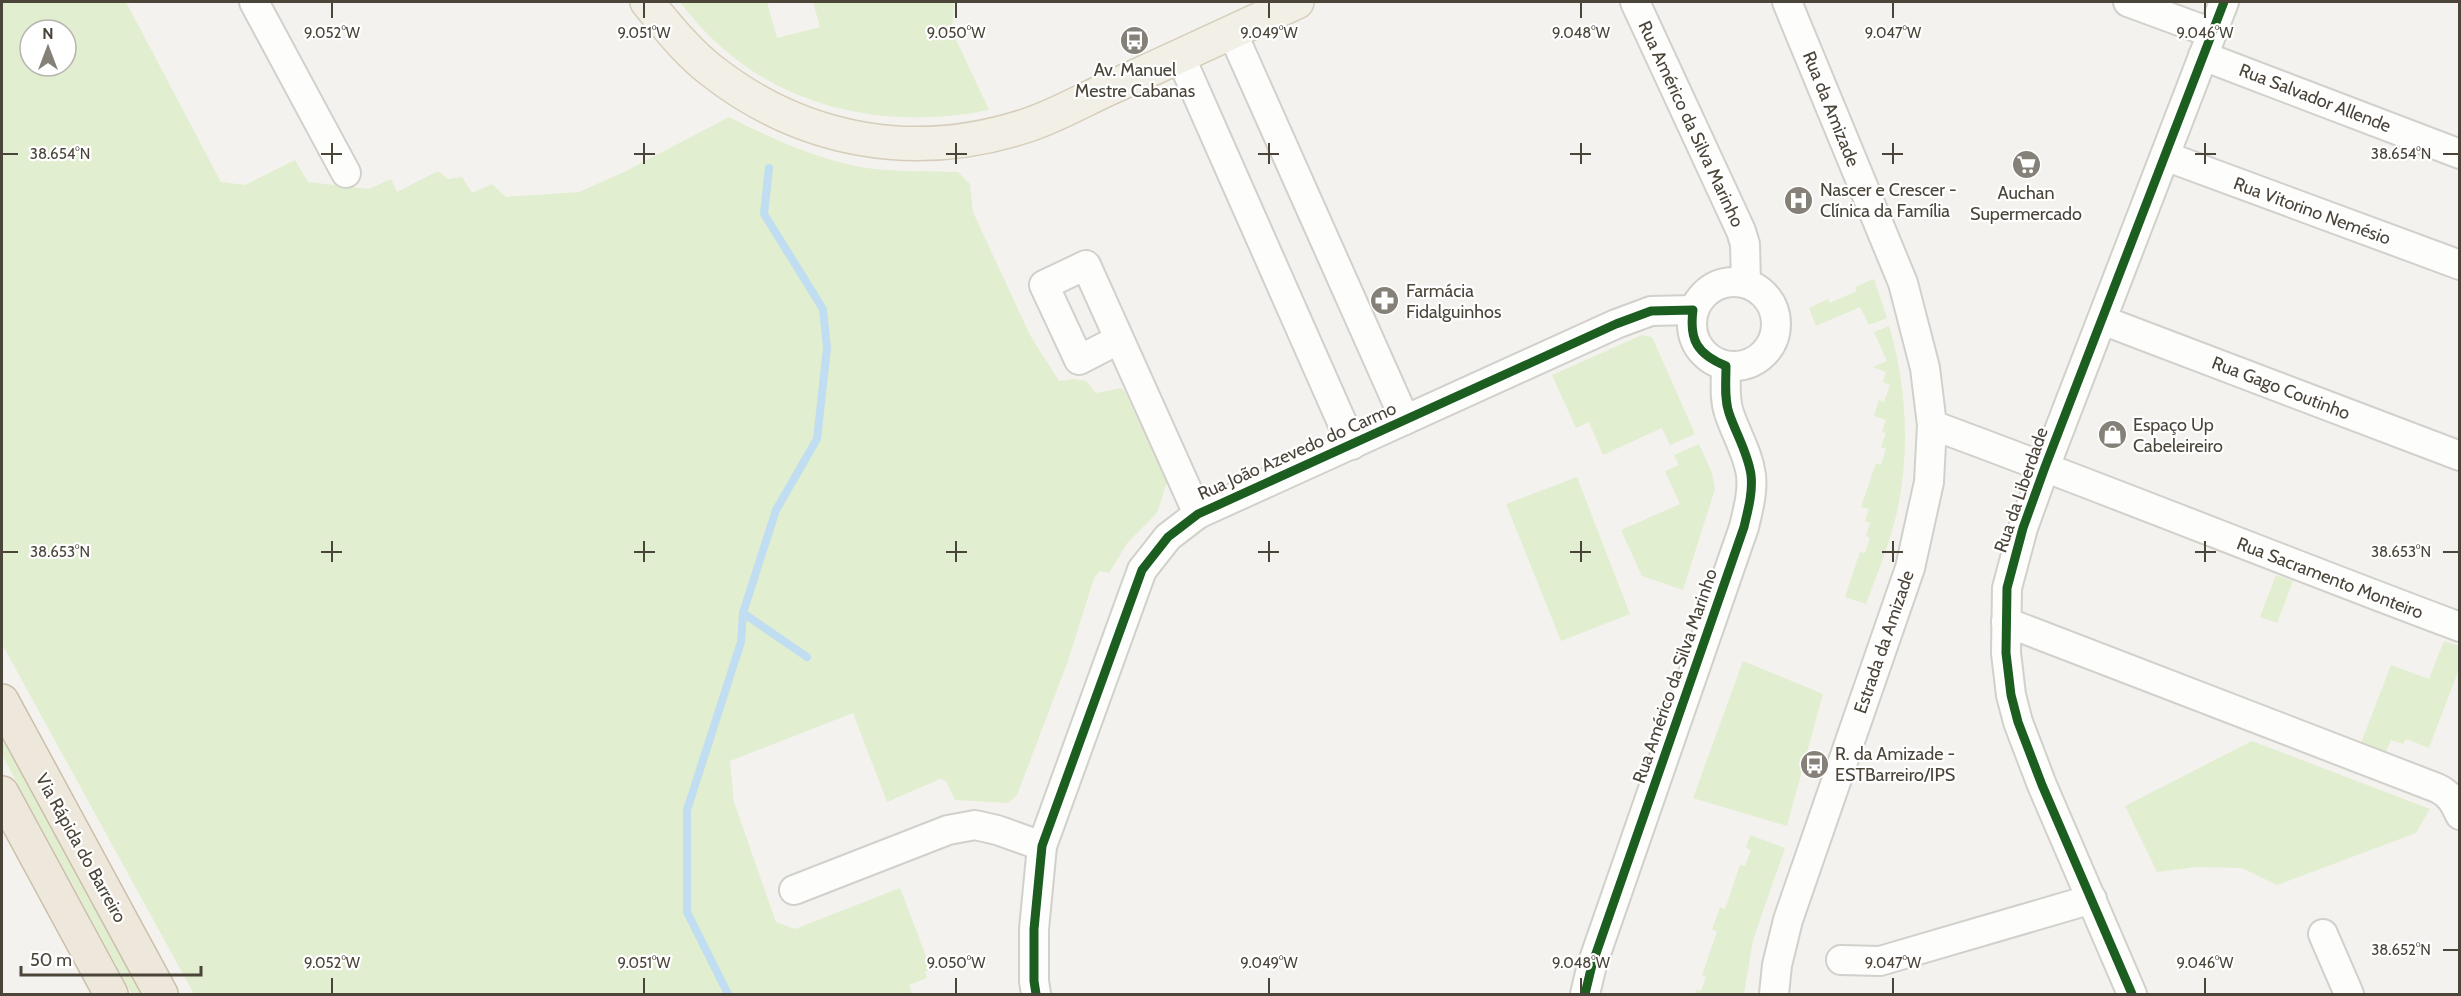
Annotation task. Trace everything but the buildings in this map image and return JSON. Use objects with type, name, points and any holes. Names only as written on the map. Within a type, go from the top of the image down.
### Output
[{"type":"highway","name":"Via Rápida do Barreiro","points":[[2,701],[162,994]]},
{"type":"highway","points":[[2,793],[111,994]]},
{"type":"main road","points":[[647,2],[674,35],[703,63],[749,98],[795,121],[823,131],[879,142],[913,145],[951,142],[1027,126],[1298,2]]},
{"type":"street","points":[[254,2],[346,174]]},
{"type":"street","name":"Rua Américo da Silva Marinho","points":[[1635,2],[1741,231],[1745,244],[1746,283]]},
{"type":"street","name":"Rua da Amizade","points":[[1787,2],[1903,283]]},
{"type":"street","name":"Rua Salvador Allende","points":[[2128,2],[2208,44],[2460,154]]},
{"type":"street","name":"Rua da Liberdade","points":[[2132,994],[2042,786],[2018,722],[2007,672],[2007,588],[2045,466],[2224,2]]},
{"type":"street","points":[[1232,32],[1405,420]]},
{"type":"street","points":[[1180,56],[1352,445]]},
{"type":"street","name":"Rua Vitorino Nemésio","points":[[2165,156],[2460,265]]},
{"type":"street","points":[[1729,281],[1746,283],[1762,291],[1773,306],[1776,324],[1772,342],[1761,357],[1745,365],[1726,366],[1709,359],[1697,345],[1691,328],[1694,310],[1702,296],[1714,286],[1729,281]]},
{"type":"street","name":"Estrada da Amizade","points":[[1774,994],[1788,920],[1910,568],[1929,482],[1932,425],[1925,368],[1903,283]]},
{"type":"street","name":"Rua João Azevedo do Carmo","points":[[1036,994],[1034,929],[1042,846],[1142,570],[1168,537],[1198,514],[1630,318],[1651,311],[1694,310]]},
{"type":"street","name":"Rua Gago Coutinho","points":[[2102,320],[2460,456]]},
{"type":"street","points":[[1118,340],[1198,514]]},
{"type":"street","name":"Rua Américo da Silva Marinho","points":[[1585,994],[1592,965],[1744,527],[1752,478],[1748,457],[1729,414],[1726,400],[1726,366]]},
{"type":"street","name":"Rua Sacramento Monteiro","points":[[1932,425],[2045,466],[2305,570],[2460,627]]},
{"type":"street","points":[[2006,622],[2437,788],[2447,793],[2460,815]]},
{"type":"street","points":[[794,890],[948,830],[975,825],[1042,846]]},
{"type":"street","points":[[1841,960],[1880,961],[2092,899]]},
{"type":"street","points":[[2323,934],[2349,994]]},
{"type":"green space","points":[[2,2],[126,2],[221,182],[245,185],[295,160],[308,182],[369,189],[391,179],[397,192],[438,171],[448,179],[462,177],[472,193],[492,184],[506,197],[579,192],[624,172],[729,117],[796,148],[830,160],[866,168],[958,172],[970,184],[973,212],[1030,335],[1059,381],[1074,379],[1086,381],[1096,393],[1121,388],[1125,392],[1167,482],[1157,513],[1128,542],[1109,573],[1100,571],[1094,578],[1068,661],[1017,795],[1008,803],[955,800],[946,781],[940,779],[887,802],[853,713],[730,761],[734,802],[776,922],[795,929],[900,888],[931,969],[925,972],[927,978],[909,985],[912,994],[194,994],[2,644]]},
{"type":"green space","points":[[680,2],[767,2],[777,38],[820,27],[813,2],[954,2],[952,31],[989,110],[945,116],[901,117],[859,112],[818,102],[779,86],[742,64],[709,36]]},
{"type":"green space","points":[[1874,279],[1887,318],[1869,325],[1860,307],[1816,326],[1809,308],[1828,299],[1830,303],[1857,291],[1855,287]]},
{"type":"green space","points":[[1889,326],[1903,395],[1904,466],[1894,524],[1866,604],[1845,597],[1860,552],[1865,553],[1870,538],[1866,536],[1870,523],[1865,521],[1869,509],[1861,507],[1876,463],[1881,465],[1886,449],[1881,447],[1886,433],[1882,432],[1886,420],[1874,416],[1879,400],[1884,402],[1890,385],[1883,382],[1886,372],[1873,367],[1887,361],[1874,332]]},
{"type":"green space","points":[[1642,335],[1652,337],[1695,434],[1670,445],[1662,428],[1603,455],[1589,422],[1576,428],[1552,375]]},
{"type":"green space","points":[[1699,444],[1712,473],[1715,489],[1683,590],[1642,576],[1621,530],[1680,504],[1665,471],[1679,465],[1674,455]]},
{"type":"green space","points":[[1577,477],[1630,614],[1561,641],[1506,504]]},
{"type":"green space","points":[[2276,575],[2293,581],[2277,623],[2260,617]]},
{"type":"green space","points":[[2444,641],[2459,646],[2459,669],[2429,748],[2406,739],[2403,744],[2391,740],[2386,752],[2361,743],[2391,665],[2429,679]]},
{"type":"green space","points":[[1743,661],[1823,694],[1787,826],[1693,798]]},
{"type":"green space","points":[[2,725],[148,994],[132,994],[2,755]]},
{"type":"green space","points":[[2252,741],[2430,809],[2416,833],[2277,885],[2242,868],[2197,867],[2157,872],[2125,806]]},
{"type":"green space","points":[[1750,835],[1785,848],[1753,940],[1744,994],[1695,994],[1696,990],[1701,991],[1706,977],[1702,975],[1717,932],[1712,929],[1720,907],[1725,909],[1740,865],[1745,866],[1751,850],[1746,848]]},
{"type":"waterway","points":[[728,994],[687,912],[687,810],[741,642],[743,613],[776,510],[817,439],[827,348],[823,309],[764,214],[769,168]]},
{"type":"waterway","points":[[743,613],[807,657]]},
{"type":"cycle path","points":[[2132,994],[2042,785],[2018,722],[2011,695],[2006,653],[2007,588],[2023,528],[2045,467],[2224,2]]},
{"type":"cycle path","points":[[1036,994],[1034,929],[1042,846],[1142,570],[1168,537],[1198,514],[1616,324],[1651,311],[1693,310],[1692,330],[1697,345],[1708,356],[1726,366],[1726,402],[1749,467],[1750,501],[1744,527],[1592,965],[1585,994]]},
{"type":"place","name":"Av. Manuel Mestre Cabanas","points":[[1135,41]]},
{"type":"place","name":"Auchan Supermercado","points":[[2026,164]]},
{"type":"place","name":"Nascer e Crescer - Clínica da Família","points":[[1799,200]]},
{"type":"place","name":"Farmácia Fidalguinhos","points":[[1385,301]]},
{"type":"place","name":"Espaço Up Cabeleireiro","points":[[2112,435]]},
{"type":"place","name":"R. da Amizade - ESTBarreiro/IPS","points":[[1814,764]]}]
